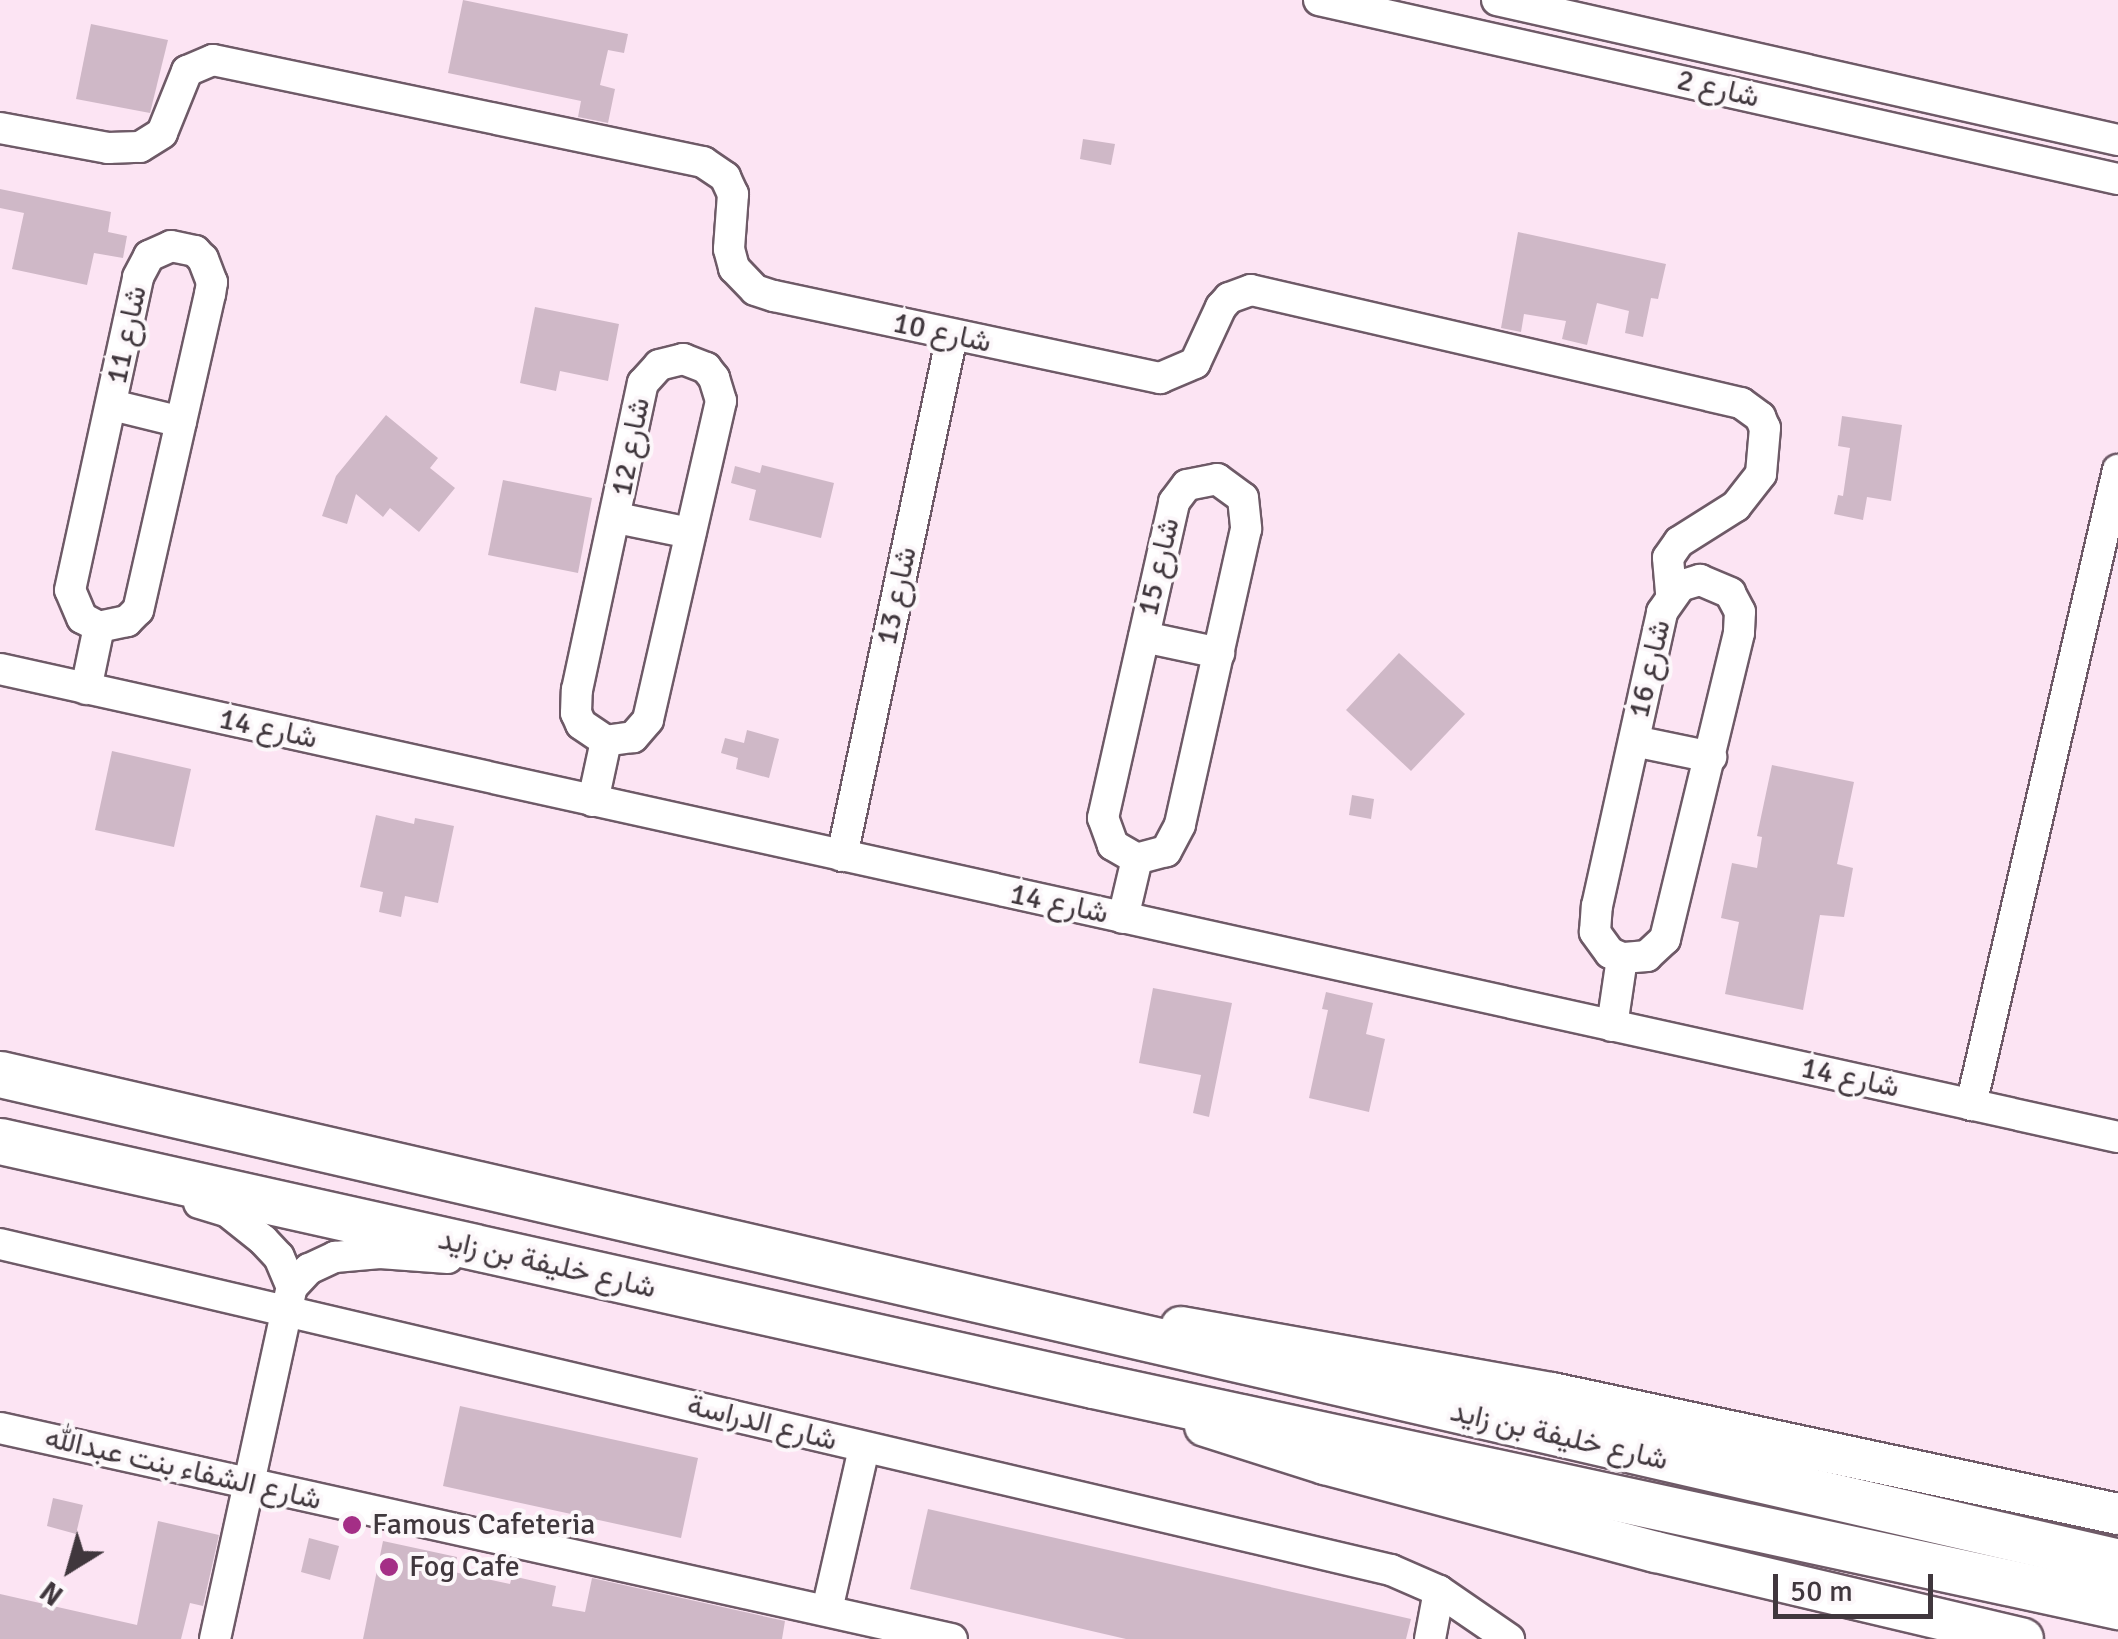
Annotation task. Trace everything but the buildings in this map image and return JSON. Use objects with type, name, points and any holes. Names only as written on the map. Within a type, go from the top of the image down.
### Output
[{"type":"highway","name":"شارع خليفة بن زايد","points":[[0,1074],[2118,1562]]},
{"type":"highway","name":"شارع خليفة بن زايد","points":[[0,1141],[1094,1385],[2118,1606]]},
{"type":"main road","name":"شارع خليفة بن زايد","points":[[1001,1307],[1200,1330],[1534,1389],[2118,1514]]},
{"type":"main road","name":"شارع خليفة بن زايد","points":[[1094,1385],[1325,1464],[1656,1552],[2023,1639]]},
{"type":"street","name":"شارع 2","points":[[1319,0],[2118,179]]},
{"type":"street","name":"شارع 2","points":[[1496,0],[2118,140]]},
{"type":"street","name":"شارع 10","points":[[0,128],[108,148],[140,147],[162,132],[187,71],[213,60],[712,165],[730,185],[734,203],[730,259],[739,277],[754,290],[952,336],[1147,376],[1173,376],[1203,353],[1229,298],[1251,290],[1741,404],[1760,418],[1765,428],[1761,474],[1736,506],[1679,542],[1668,558],[1672,594]]},
{"type":"street","name":"شارع 11","points":[[183,246],[204,259],[212,282],[181,422],[138,610],[127,621],[98,627],[82,618],[70,590],[142,265],[160,249],[183,246]]},
{"type":"street","name":"شارع 13","points":[[842,856],[952,336]]},
{"type":"street","name":"شارع 12","points":[[684,359],[696,362],[714,378],[721,401],[690,533],[648,720],[633,737],[606,741],[580,724],[574,702],[644,383],[660,364],[684,359]]},
{"type":"street","name":"شارع 11","points":[[112,405],[181,422]]},
{"type":"street","points":[[1971,1105],[2118,470]]},
{"type":"street","name":"شارع 15","points":[[1218,479],[1236,489],[1248,518],[1218,653],[1176,839],[1153,857],[1137,858],[1113,845],[1103,818],[1174,502],[1196,480],[1218,479]]},
{"type":"street","name":"شارع 12","points":[[617,518],[690,533]]},
{"type":"street","name":"شارع 16","points":[[1690,582],[1711,582],[1730,593],[1740,612],[1710,757],[1665,939],[1647,956],[1622,958],[1601,944],[1595,919],[1662,612],[1672,594],[1690,582]]},
{"type":"street","points":[[86,688],[98,627]]},
{"type":"street","name":"شارع 15","points":[[1144,638],[1218,653]]},
{"type":"street","name":"شارع 14","points":[[0,669],[2118,1138]]},
{"type":"street","points":[[593,801],[606,741]]},
{"type":"street","name":"شارع 16","points":[[1634,741],[1710,757]]},
{"type":"street","points":[[1123,918],[1137,858]]},
{"type":"street","points":[[1612,1026],[1622,958]]},
{"type":"street","points":[[141,1172],[160,1193],[218,1207],[249,1226],[280,1257],[290,1298]]},
{"type":"street","name":"شارع الدراسة","points":[[0,1244],[290,1298],[864,1448],[1369,1564],[1438,1591],[1509,1639]]},
{"type":"street","points":[[215,1639],[290,1298],[309,1269],[335,1257],[380,1254],[439,1258],[474,1248]]},
{"type":"street","name":"شارع الشفاء بنت عبدالله","points":[[0,1428],[952,1639]]},
{"type":"street","points":[[827,1610],[864,1448]]},
{"type":"street","points":[[1430,1639],[1438,1591]]},
{"type":"place","name":"Famous Cafeteria","points":[[352,1525]]},
{"type":"place","name":"Fog Cafe","points":[[389,1567]]}]
